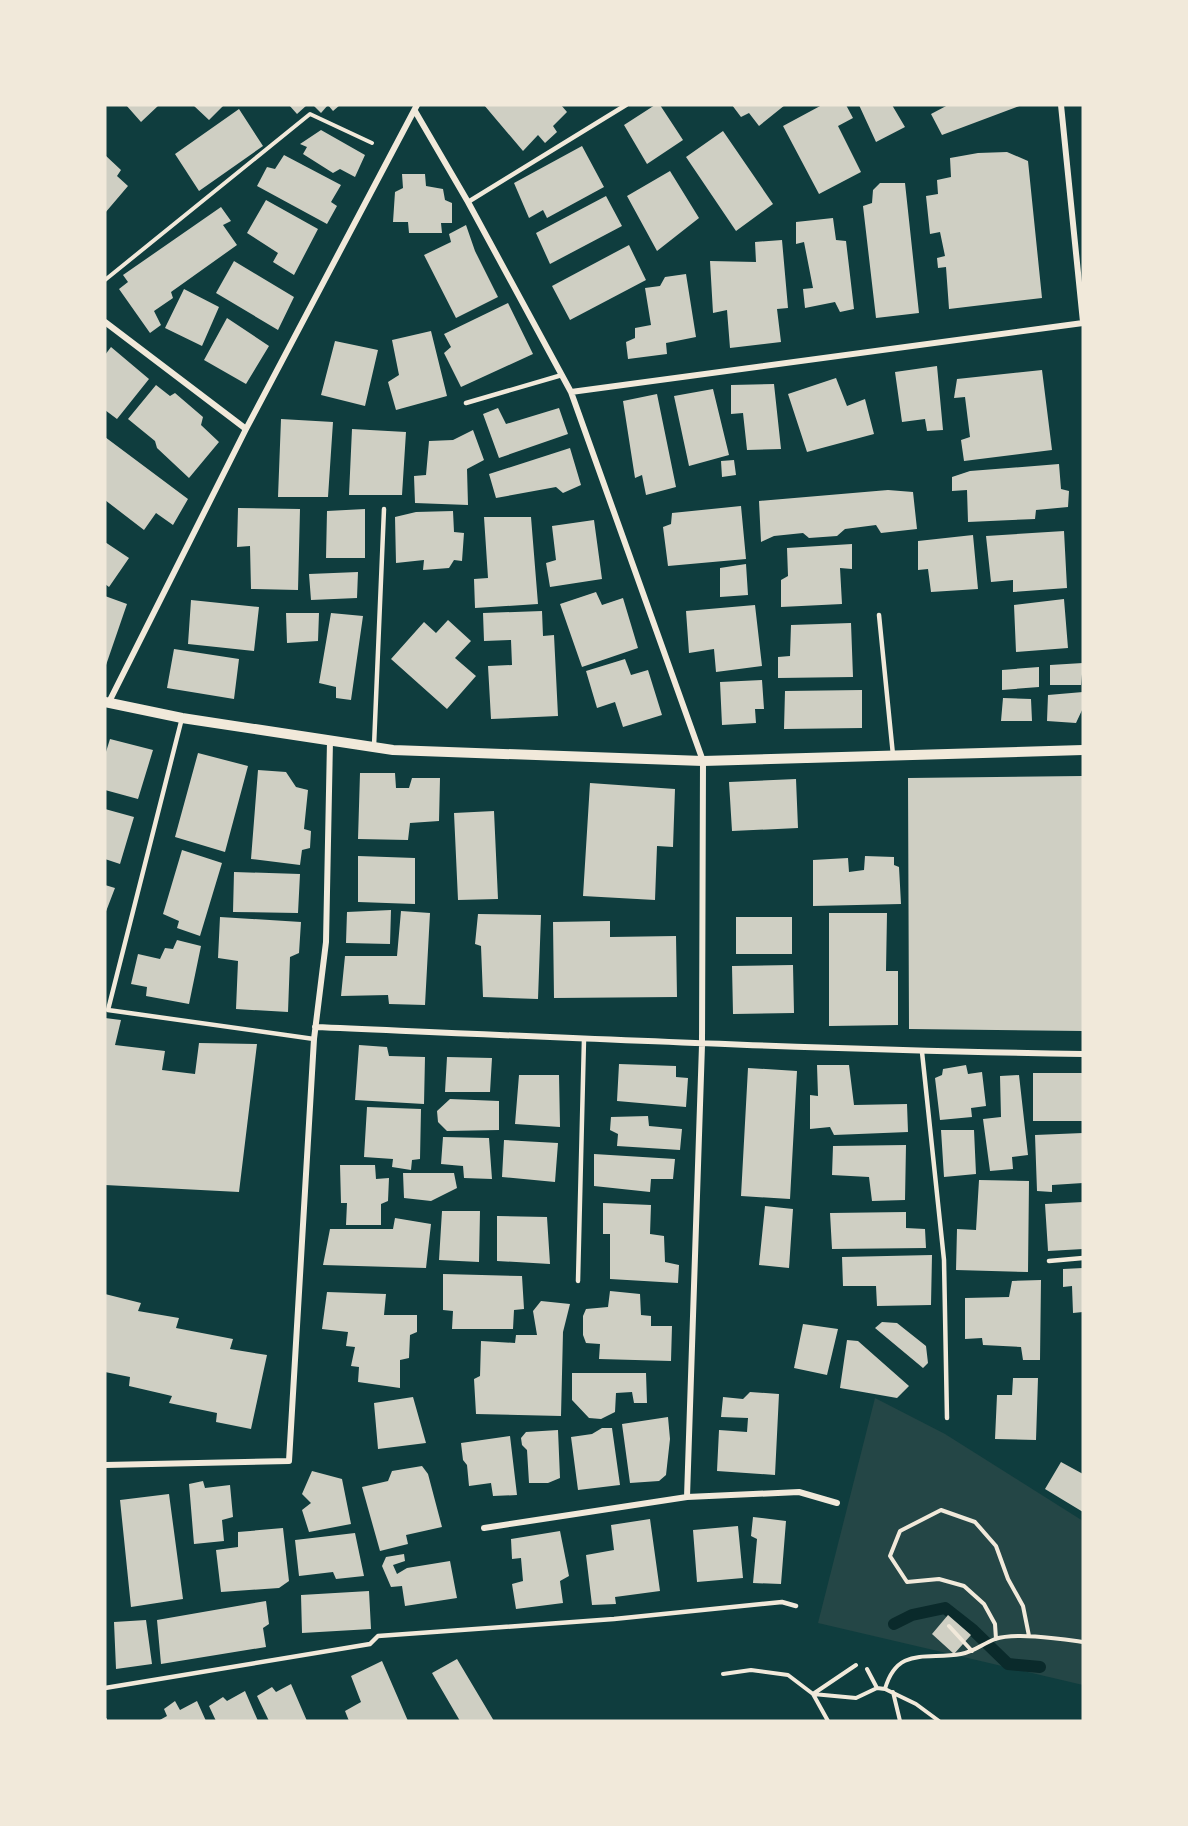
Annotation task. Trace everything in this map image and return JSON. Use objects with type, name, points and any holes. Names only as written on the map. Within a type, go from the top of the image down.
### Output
[{"type":"street","points":[[571,392],[1083,322],[1060,105]]},
{"type":"street","points":[[416,108],[571,392],[703,761],[702,1045],[687,1497]]},
{"type":"street","points":[[416,108],[246,429],[107,702],[182,718],[393,750],[703,761],[1083,750]]},
{"type":"street","points":[[105,322],[246,429]]},
{"type":"street","points":[[105,1465],[289,1461],[314,1039],[326,942],[330,741]]},
{"type":"street","points":[[315,1027],[702,1045],[922,1052],[1083,1054]]},
{"type":"street","points":[[484,1528],[687,1497],[799,1492],[837,1503]]},
{"type":"lane","points":[[468,202],[626,105]]},
{"type":"lane","points":[[466,403],[562,375]]},
{"type":"lane","points":[[374,747],[384,509]]},
{"type":"lane","points":[[879,615],[893,756]]},
{"type":"lane","points":[[182,718],[108,1010],[314,1039]]},
{"type":"lane","points":[[578,1281],[584,1039]]},
{"type":"lane","points":[[922,1052],[944,1260],[947,1418]]},
{"type":"lane","points":[[1049,1261],[1083,1258]]},
{"type":"lane","points":[[105,1688],[370,1644],[378,1636],[614,1619],[782,1602],[796,1606]]},
{"type":"path","points":[[105,280],[310,114],[394,153]]},
{"type":"path","points":[[996,1639],[995,1624],[984,1604],[964,1586],[939,1579],[907,1582],[890,1556],[900,1531],[940,1510],[975,1522],[996,1546],[1008,1579],[1023,1606],[1029,1636]]},
{"type":"path","points":[[949,1626],[973,1652]]},
{"type":"path","points":[[885,1689],[888,1675],[899,1663],[922,1655],[958,1655],[973,1652],[996,1639],[1029,1636],[1083,1642]]},
{"type":"path","points":[[813,1694],[856,1665]]},
{"type":"path","points":[[867,1669],[877,1688]]},
{"type":"path","points":[[723,1674],[750,1670],[788,1676],[813,1694],[828,1721]]},
{"type":"path","points":[[813,1694],[856,1698],[877,1688],[885,1689],[916,1704],[939,1721]]},
{"type":"path","points":[[893,1691],[900,1721]]},
{"type":"shaded area","points":[[875,1398],[945,1434],[1083,1521],[1083,1685],[818,1623]]},
{"type":"building","points":[[126,105],[159,105],[141,122]]},
{"type":"building","points":[[193,105],[224,105],[209,120]]},
{"type":"building","points":[[289,105],[307,105],[297,114]]},
{"type":"building","points":[[313,105],[328,105],[321,113]]},
{"type":"building","points":[[328,105],[340,105],[333,111]]},
{"type":"building","points":[[484,105],[561,105],[567,112],[553,126],[557,132],[545,143],[538,135],[523,151]]},
{"type":"building","points":[[655,105],[660,105],[683,140],[647,164],[624,125]]},
{"type":"building","points":[[732,105],[785,105],[759,126],[749,113],[741,117]]},
{"type":"building","points":[[822,105],[846,105],[853,118],[838,126],[861,172],[819,194],[783,126]]},
{"type":"building","points":[[859,105],[892,105],[905,127],[876,142]]},
{"type":"building","points":[[948,105],[1022,105],[942,135],[931,114]]},
{"type":"building","points":[[239,109],[263,146],[199,191],[175,154]]},
{"type":"building","points":[[321,130],[365,155],[355,177],[340,169],[333,173],[303,154],[307,147],[300,144]]},
{"type":"building","points":[[723,131],[773,204],[736,231],[686,157]]},
{"type":"building","points":[[582,146],[604,187],[547,218],[543,210],[529,218],[514,183]]},
{"type":"building","points":[[1007,152],[1028,161],[1042,298],[949,309],[946,267],[938,268],[937,258],[945,256],[940,232],[930,234],[926,196],[938,194],[937,180],[951,177],[950,158],[978,153]]},
{"type":"building","points":[[105,155],[121,170],[117,176],[128,186],[105,213]]},
{"type":"building","points":[[284,155],[341,185],[331,202],[337,206],[327,224],[257,186],[267,167],[275,169]]},
{"type":"building","points":[[670,171],[699,218],[657,251],[627,196]]},
{"type":"building","points":[[402,174],[425,174],[426,186],[443,189],[445,200],[452,203],[452,223],[441,223],[442,233],[409,233],[408,222],[393,222],[395,192],[403,188]]},
{"type":"building","points":[[880,183],[905,183],[919,313],[876,318],[863,206],[872,203],[873,190]]},
{"type":"building","points":[[606,196],[622,226],[550,264],[536,233]]},
{"type":"building","points":[[266,200],[318,229],[294,275],[273,262],[278,253],[247,233]]},
{"type":"building","points":[[221,207],[231,221],[223,225],[237,245],[171,292],[173,298],[154,311],[161,325],[150,333],[119,289],[128,282],[123,275]]},
{"type":"building","points":[[833,218],[836,240],[846,241],[854,309],[840,312],[835,302],[805,308],[803,289],[813,288],[804,242],[796,244],[796,222]]},
{"type":"building","points":[[466,225],[475,251],[498,297],[456,318],[424,255],[451,242],[449,234]]},
{"type":"building","points":[[782,240],[788,308],[777,309],[781,342],[730,348],[727,310],[713,313],[710,261],[756,262],[755,242]]},
{"type":"building","points":[[629,245],[646,280],[570,320],[552,286]]},
{"type":"building","points":[[234,261],[294,297],[278,330],[216,293]]},
{"type":"building","points":[[686,274],[696,337],[666,343],[667,354],[628,359],[626,342],[635,338],[635,328],[651,325],[645,288],[660,286],[665,277]]},
{"type":"building","points":[[184,289],[219,307],[202,346],[165,328]]},
{"type":"building","points":[[508,303],[533,354],[461,387],[444,353],[451,347],[444,334]]},
{"type":"building","points":[[227,318],[269,346],[246,384],[204,360]]},
{"type":"building","points":[[431,331],[447,396],[396,410],[388,382],[399,375],[392,340]]},
{"type":"building","points":[[335,341],[378,350],[365,406],[321,395]]},
{"type":"building","points":[[111,347],[149,379],[117,419],[105,410],[105,355]]},
{"type":"building","points":[[937,366],[943,430],[927,431],[925,419],[902,422],[895,372]]},
{"type":"building","points":[[1042,370],[1052,450],[964,461],[961,440],[970,437],[965,397],[954,398],[957,379]]},
{"type":"building","points":[[836,378],[847,406],[865,399],[874,434],[807,452],[788,394]]},
{"type":"building","points":[[774,384],[781,449],[747,450],[743,413],[731,414],[731,385]]},
{"type":"building","points":[[156,385],[170,396],[175,393],[203,417],[201,425],[219,442],[189,478],[157,448],[155,441],[128,419]]},
{"type":"building","points":[[713,389],[729,455],[689,466],[674,396]]},
{"type":"building","points":[[657,394],[676,487],[646,495],[642,475],[635,478],[623,401]]},
{"type":"building","points":[[498,408],[506,424],[559,408],[568,434],[499,458],[483,414]]},
{"type":"building","points":[[281,419],[333,422],[328,497],[278,497]]},
{"type":"building","points":[[352,429],[406,432],[402,495],[349,495]]},
{"type":"building","points":[[473,430],[484,460],[467,469],[468,505],[415,503],[414,476],[426,475],[429,441],[453,440]]},
{"type":"building","points":[[105,437],[188,499],[173,525],[156,513],[144,530],[105,500]]},
{"type":"building","points":[[570,448],[581,485],[563,493],[556,487],[496,498],[489,474]]},
{"type":"building","points":[[734,460],[736,475],[722,477],[721,461]]},
{"type":"building","points":[[1059,464],[1061,489],[1069,491],[1068,507],[1036,510],[1035,519],[968,522],[967,490],[952,491],[952,477],[970,471]]},
{"type":"building","points":[[888,490],[913,492],[917,529],[881,533],[876,525],[845,529],[837,536],[809,538],[803,533],[774,536],[761,542],[759,501]]},
{"type":"building","points":[[741,506],[746,559],[668,566],[663,527],[671,524],[672,513]]},
{"type":"building","points":[[238,508],[300,509],[298,590],[251,589],[250,546],[237,547]]},
{"type":"building","points":[[365,509],[365,558],[326,558],[327,511]]},
{"type":"building","points":[[453,511],[454,532],[464,533],[462,561],[454,560],[449,568],[423,570],[424,560],[396,563],[395,517],[416,512]]},
{"type":"building","points":[[484,517],[531,517],[538,604],[475,608],[474,579],[488,578]]},
{"type":"building","points":[[594,520],[602,579],[550,587],[546,563],[556,560],[552,526]]},
{"type":"building","points":[[1064,531],[1067,588],[1013,592],[1013,580],[991,582],[986,536]]},
{"type":"building","points":[[973,535],[978,589],[931,592],[928,569],[918,570],[918,541]]},
{"type":"building","points":[[105,542],[129,558],[109,587],[105,584]]},
{"type":"building","points":[[852,544],[852,569],[840,568],[842,604],[781,607],[781,580],[788,576],[787,548]]},
{"type":"building","points":[[746,564],[748,595],[720,597],[720,568]]},
{"type":"building","points":[[358,572],[357,598],[311,600],[309,574]]},
{"type":"building","points":[[596,592],[602,605],[623,598],[638,648],[582,667],[560,604]]},
{"type":"building","points":[[105,596],[127,604],[105,668]]},
{"type":"building","points":[[1064,599],[1068,648],[1016,652],[1014,605]]},
{"type":"building","points":[[191,600],[259,607],[254,651],[188,644]]},
{"type":"building","points":[[755,605],[762,666],[716,672],[714,649],[689,653],[686,611]]},
{"type":"building","points":[[542,611],[543,636],[554,635],[558,716],[491,719],[488,666],[512,665],[511,640],[484,641],[483,613]]},
{"type":"building","points":[[286,613],[319,613],[318,641],[287,643]]},
{"type":"building","points":[[331,613],[363,616],[351,700],[336,698],[336,687],[319,683]]},
{"type":"building","points":[[448,620],[471,641],[455,658],[476,676],[447,709],[391,659],[424,622],[436,633]]},
{"type":"building","points":[[851,623],[853,677],[778,678],[778,657],[790,656],[791,625]]},
{"type":"building","points":[[174,649],[239,659],[234,699],[167,688]]},
{"type":"building","points":[[625,659],[631,675],[648,670],[662,715],[623,727],[615,702],[597,708],[586,671]]},
{"type":"building","points":[[1083,663],[1081,685],[1050,685],[1050,665]]},
{"type":"building","points":[[1039,667],[1039,687],[1002,690],[1002,670]]},
{"type":"building","points":[[762,680],[764,709],[755,709],[756,723],[722,725],[720,682]]},
{"type":"building","points":[[862,690],[862,728],[784,729],[785,691]]},
{"type":"building","points":[[1083,692],[1083,708],[1076,723],[1047,721],[1048,695]]},
{"type":"building","points":[[1003,698],[1031,699],[1032,721],[1001,721]]},
{"type":"building","points":[[110,739],[153,750],[138,799],[105,790],[105,755]]},
{"type":"building","points":[[198,753],[248,766],[225,852],[175,837]]},
{"type":"building","points":[[258,770],[286,772],[296,787],[308,790],[304,829],[311,831],[310,848],[302,850],[300,865],[251,859]]},
{"type":"building","points":[[360,773],[395,773],[396,788],[409,788],[412,778],[440,778],[439,821],[410,823],[408,840],[358,839]]},
{"type":"building","points":[[1083,776],[1083,1031],[909,1029],[908,778]]},
{"type":"building","points":[[796,779],[798,828],[732,831],[729,782]]},
{"type":"building","points":[[590,783],[675,789],[673,847],[657,846],[655,900],[583,896]]},
{"type":"building","points":[[105,809],[134,817],[120,864],[105,859]]},
{"type":"building","points":[[494,811],[498,899],[458,900],[454,813]]},
{"type":"building","points":[[182,850],[222,863],[200,936],[177,928],[179,921],[163,914]]},
{"type":"building","points":[[358,856],[415,858],[415,904],[358,902]]},
{"type":"building","points":[[865,856],[894,857],[894,865],[899,867],[901,904],[813,906],[813,860],[848,858],[849,872],[864,870]]},
{"type":"building","points":[[234,872],[300,874],[298,913],[233,912]]},
{"type":"building","points":[[105,885],[115,888],[105,914]]},
{"type":"building","points":[[391,910],[390,944],[346,943],[347,912]]},
{"type":"building","points":[[401,911],[430,913],[425,1005],[389,1004],[388,995],[341,996],[345,956],[397,956]]},
{"type":"building","points":[[829,913],[887,913],[886,971],[898,971],[898,1025],[829,1026]]},
{"type":"building","points":[[478,914],[541,915],[538,999],[483,997],[481,946],[475,944]]},
{"type":"building","points":[[220,917],[301,922],[299,953],[290,957],[288,1012],[236,1009],[238,961],[218,958]]},
{"type":"building","points":[[736,917],[792,917],[792,954],[736,954]]},
{"type":"building","points":[[610,921],[610,937],[676,936],[677,997],[554,998],[553,922]]},
{"type":"building","points":[[177,940],[201,946],[189,1004],[146,996],[147,987],[131,984],[138,954],[160,959],[165,948],[173,949]]},
{"type":"building","points":[[793,965],[794,1013],[733,1014],[732,966]]},
{"type":"building","points":[[105,1018],[121,1020],[115,1045],[165,1051],[162,1070],[195,1074],[199,1043],[257,1044],[239,1192],[105,1185]]},
{"type":"building","points":[[359,1045],[387,1047],[389,1056],[425,1057],[424,1104],[355,1100]]},
{"type":"building","points":[[447,1057],[492,1058],[490,1092],[445,1092]]},
{"type":"building","points":[[619,1064],[676,1066],[676,1077],[688,1078],[686,1107],[617,1101]]},
{"type":"building","points":[[817,1065],[849,1065],[854,1105],[907,1104],[908,1132],[834,1135],[830,1127],[810,1129],[810,1095],[818,1096]]},
{"type":"building","points":[[966,1065],[968,1074],[982,1072],[986,1106],[971,1108],[972,1117],[940,1120],[935,1078],[942,1075],[943,1069]]},
{"type":"building","points":[[748,1068],[797,1071],[790,1199],[741,1196]]},
{"type":"building","points":[[1033,1073],[1083,1073],[1083,1121],[1033,1121]]},
{"type":"building","points":[[519,1075],[559,1075],[560,1127],[515,1124]]},
{"type":"building","points":[[1019,1075],[1028,1155],[1012,1157],[1013,1169],[990,1171],[983,1119],[1001,1117],[1000,1076]]},
{"type":"building","points":[[450,1099],[499,1101],[499,1130],[447,1131],[438,1122],[437,1111]]},
{"type":"building","points":[[367,1107],[421,1109],[420,1159],[412,1160],[411,1170],[392,1167],[393,1159],[364,1157]]},
{"type":"building","points":[[648,1116],[649,1126],[682,1129],[680,1150],[617,1146],[618,1134],[610,1130],[611,1117]]},
{"type":"building","points":[[941,1130],[974,1130],[976,1174],[944,1177]]},
{"type":"building","points":[[1083,1133],[1083,1183],[1052,1185],[1052,1192],[1037,1191],[1035,1135]]},
{"type":"building","points":[[443,1137],[489,1138],[492,1179],[464,1178],[463,1166],[441,1164]]},
{"type":"building","points":[[504,1140],[558,1143],[555,1182],[502,1177]]},
{"type":"building","points":[[906,1145],[905,1200],[872,1201],[869,1177],[832,1175],[833,1146]]},
{"type":"building","points":[[594,1154],[675,1159],[673,1179],[651,1179],[650,1192],[594,1186]]},
{"type":"building","points":[[340,1165],[375,1165],[376,1179],[389,1178],[388,1201],[381,1204],[381,1225],[346,1225],[347,1203],[341,1203]]},
{"type":"building","points":[[403,1173],[454,1173],[457,1188],[431,1201],[404,1198]]},
{"type":"building","points":[[979,1180],[1029,1181],[1028,1272],[956,1270],[957,1229],[976,1230]]},
{"type":"building","points":[[1083,1202],[1083,1249],[1048,1251],[1045,1204]]},
{"type":"building","points":[[603,1203],[651,1205],[650,1234],[664,1236],[665,1262],[679,1265],[678,1283],[610,1279],[610,1234],[603,1234]]},
{"type":"building","points":[[765,1206],[793,1209],[789,1268],[759,1265]]},
{"type":"building","points":[[442,1211],[480,1211],[479,1262],[439,1260]]},
{"type":"building","points":[[906,1212],[906,1228],[925,1229],[926,1248],[832,1249],[830,1213]]},
{"type":"building","points":[[497,1216],[547,1217],[550,1264],[497,1261]]},
{"type":"building","points":[[395,1218],[431,1224],[426,1268],[323,1265],[330,1229],[393,1229]]},
{"type":"building","points":[[932,1255],[931,1305],[877,1306],[876,1286],[843,1286],[842,1257]]},
{"type":"building","points":[[1083,1268],[1083,1312],[1073,1313],[1072,1286],[1063,1287],[1063,1269]]},
{"type":"building","points":[[443,1274],[522,1276],[524,1309],[514,1310],[513,1329],[452,1329],[453,1311],[443,1310]]},
{"type":"building","points":[[1041,1280],[1040,1360],[1023,1360],[1021,1347],[983,1345],[982,1338],[965,1339],[965,1298],[1009,1297],[1012,1281]]},
{"type":"building","points":[[610,1291],[640,1294],[641,1315],[651,1316],[651,1326],[672,1326],[671,1361],[599,1359],[600,1344],[586,1343],[583,1335],[583,1316],[586,1309],[608,1307]]},
{"type":"building","points":[[327,1292],[386,1294],[384,1315],[417,1315],[417,1332],[410,1335],[409,1358],[400,1360],[400,1388],[358,1382],[359,1367],[351,1366],[355,1347],[346,1346],[348,1332],[322,1329]]},
{"type":"building","points":[[105,1294],[141,1303],[138,1311],[179,1318],[176,1328],[233,1339],[230,1349],[267,1355],[251,1429],[216,1422],[217,1413],[169,1403],[172,1396],[129,1386],[130,1377],[105,1372]]},
{"type":"building","points":[[541,1301],[570,1304],[563,1332],[561,1416],[476,1414],[474,1379],[480,1376],[481,1341],[515,1343],[516,1335],[537,1335],[533,1311]]},
{"type":"building","points":[[882,1322],[897,1323],[926,1346],[928,1363],[923,1368],[875,1328]]},
{"type":"building","points":[[803,1324],[838,1329],[827,1375],[794,1368]]},
{"type":"building","points":[[847,1340],[858,1341],[909,1386],[897,1398],[840,1388]]},
{"type":"building","points":[[572,1373],[646,1373],[647,1403],[634,1403],[632,1392],[616,1393],[615,1412],[601,1419],[589,1418],[572,1400]]},
{"type":"building","points":[[1013,1378],[1038,1378],[1036,1440],[995,1439],[997,1395],[1012,1395]]},
{"type":"building","points":[[750,1392],[779,1394],[775,1475],[717,1471],[719,1430],[747,1432],[748,1418],[721,1417],[723,1397],[743,1399]]},
{"type":"building","points":[[413,1397],[426,1443],[378,1449],[374,1403]]},
{"type":"building","points":[[668,1417],[670,1439],[666,1475],[659,1481],[630,1483],[622,1424]]},
{"type":"building","points":[[602,1428],[612,1428],[620,1485],[578,1490],[571,1437],[592,1434]]},
{"type":"building","points":[[558,1430],[560,1478],[548,1483],[529,1483],[527,1450],[522,1445],[521,1438],[526,1432]]},
{"type":"building","points":[[510,1436],[517,1495],[493,1496],[491,1483],[469,1486],[467,1465],[463,1460],[461,1443]]},
{"type":"building","points":[[1061,1462],[1083,1474],[1083,1512],[1045,1489]]},
{"type":"building","points":[[422,1466],[428,1474],[442,1527],[406,1535],[408,1544],[380,1551],[362,1487],[388,1481],[392,1471]]},
{"type":"building","points":[[312,1471],[342,1479],[351,1524],[309,1532],[302,1510],[311,1503],[302,1494]]},
{"type":"building","points":[[203,1481],[205,1488],[230,1485],[233,1517],[222,1520],[224,1541],[194,1544],[189,1484]]},
{"type":"building","points":[[169,1494],[183,1599],[131,1607],[120,1500]]},
{"type":"building","points":[[753,1517],[786,1521],[781,1584],[753,1583],[757,1539],[751,1536]]},
{"type":"building","points":[[650,1519],[660,1591],[615,1597],[616,1604],[592,1605],[586,1555],[614,1550],[611,1525]]},
{"type":"building","points":[[738,1526],[743,1578],[697,1582],[693,1530]]},
{"type":"building","points":[[283,1528],[289,1581],[279,1588],[221,1592],[216,1550],[238,1547],[238,1532]]},
{"type":"building","points":[[560,1531],[569,1576],[560,1581],[563,1603],[516,1609],[512,1584],[523,1581],[521,1558],[512,1559],[511,1539]]},
{"type":"building","points":[[355,1533],[364,1576],[336,1579],[333,1572],[299,1576],[295,1540]]},
{"type":"building","points":[[404,1554],[405,1561],[393,1565],[397,1574],[407,1568],[450,1561],[457,1598],[405,1606],[402,1586],[391,1587],[382,1566],[386,1557]]},
{"type":"building","points":[[369,1591],[371,1629],[302,1633],[301,1595]]},
{"type":"building","points":[[266,1601],[269,1624],[263,1628],[266,1647],[161,1664],[157,1620]]},
{"type":"building","points":[[948,1615],[971,1635],[954,1654],[932,1634]]},
{"type":"building","points":[[146,1620],[152,1664],[116,1669],[114,1622]]},
{"type":"building","points":[[457,1659],[494,1721],[460,1721],[432,1673]]},
{"type":"building","points":[[382,1661],[408,1721],[349,1721],[345,1711],[361,1702],[351,1676]]},
{"type":"building","points":[[291,1684],[307,1721],[269,1721],[257,1696],[272,1687],[276,1692]]},
{"type":"building","points":[[245,1691],[258,1721],[216,1721],[209,1706],[223,1697],[227,1701]]},
{"type":"building","points":[[175,1701],[180,1710],[197,1701],[206,1721],[158,1721],[167,1716],[164,1709]]},
{"type":"waterway","points":[[894,1624],[912,1615],[945,1608],[973,1630],[1008,1664],[1040,1667]]}]
